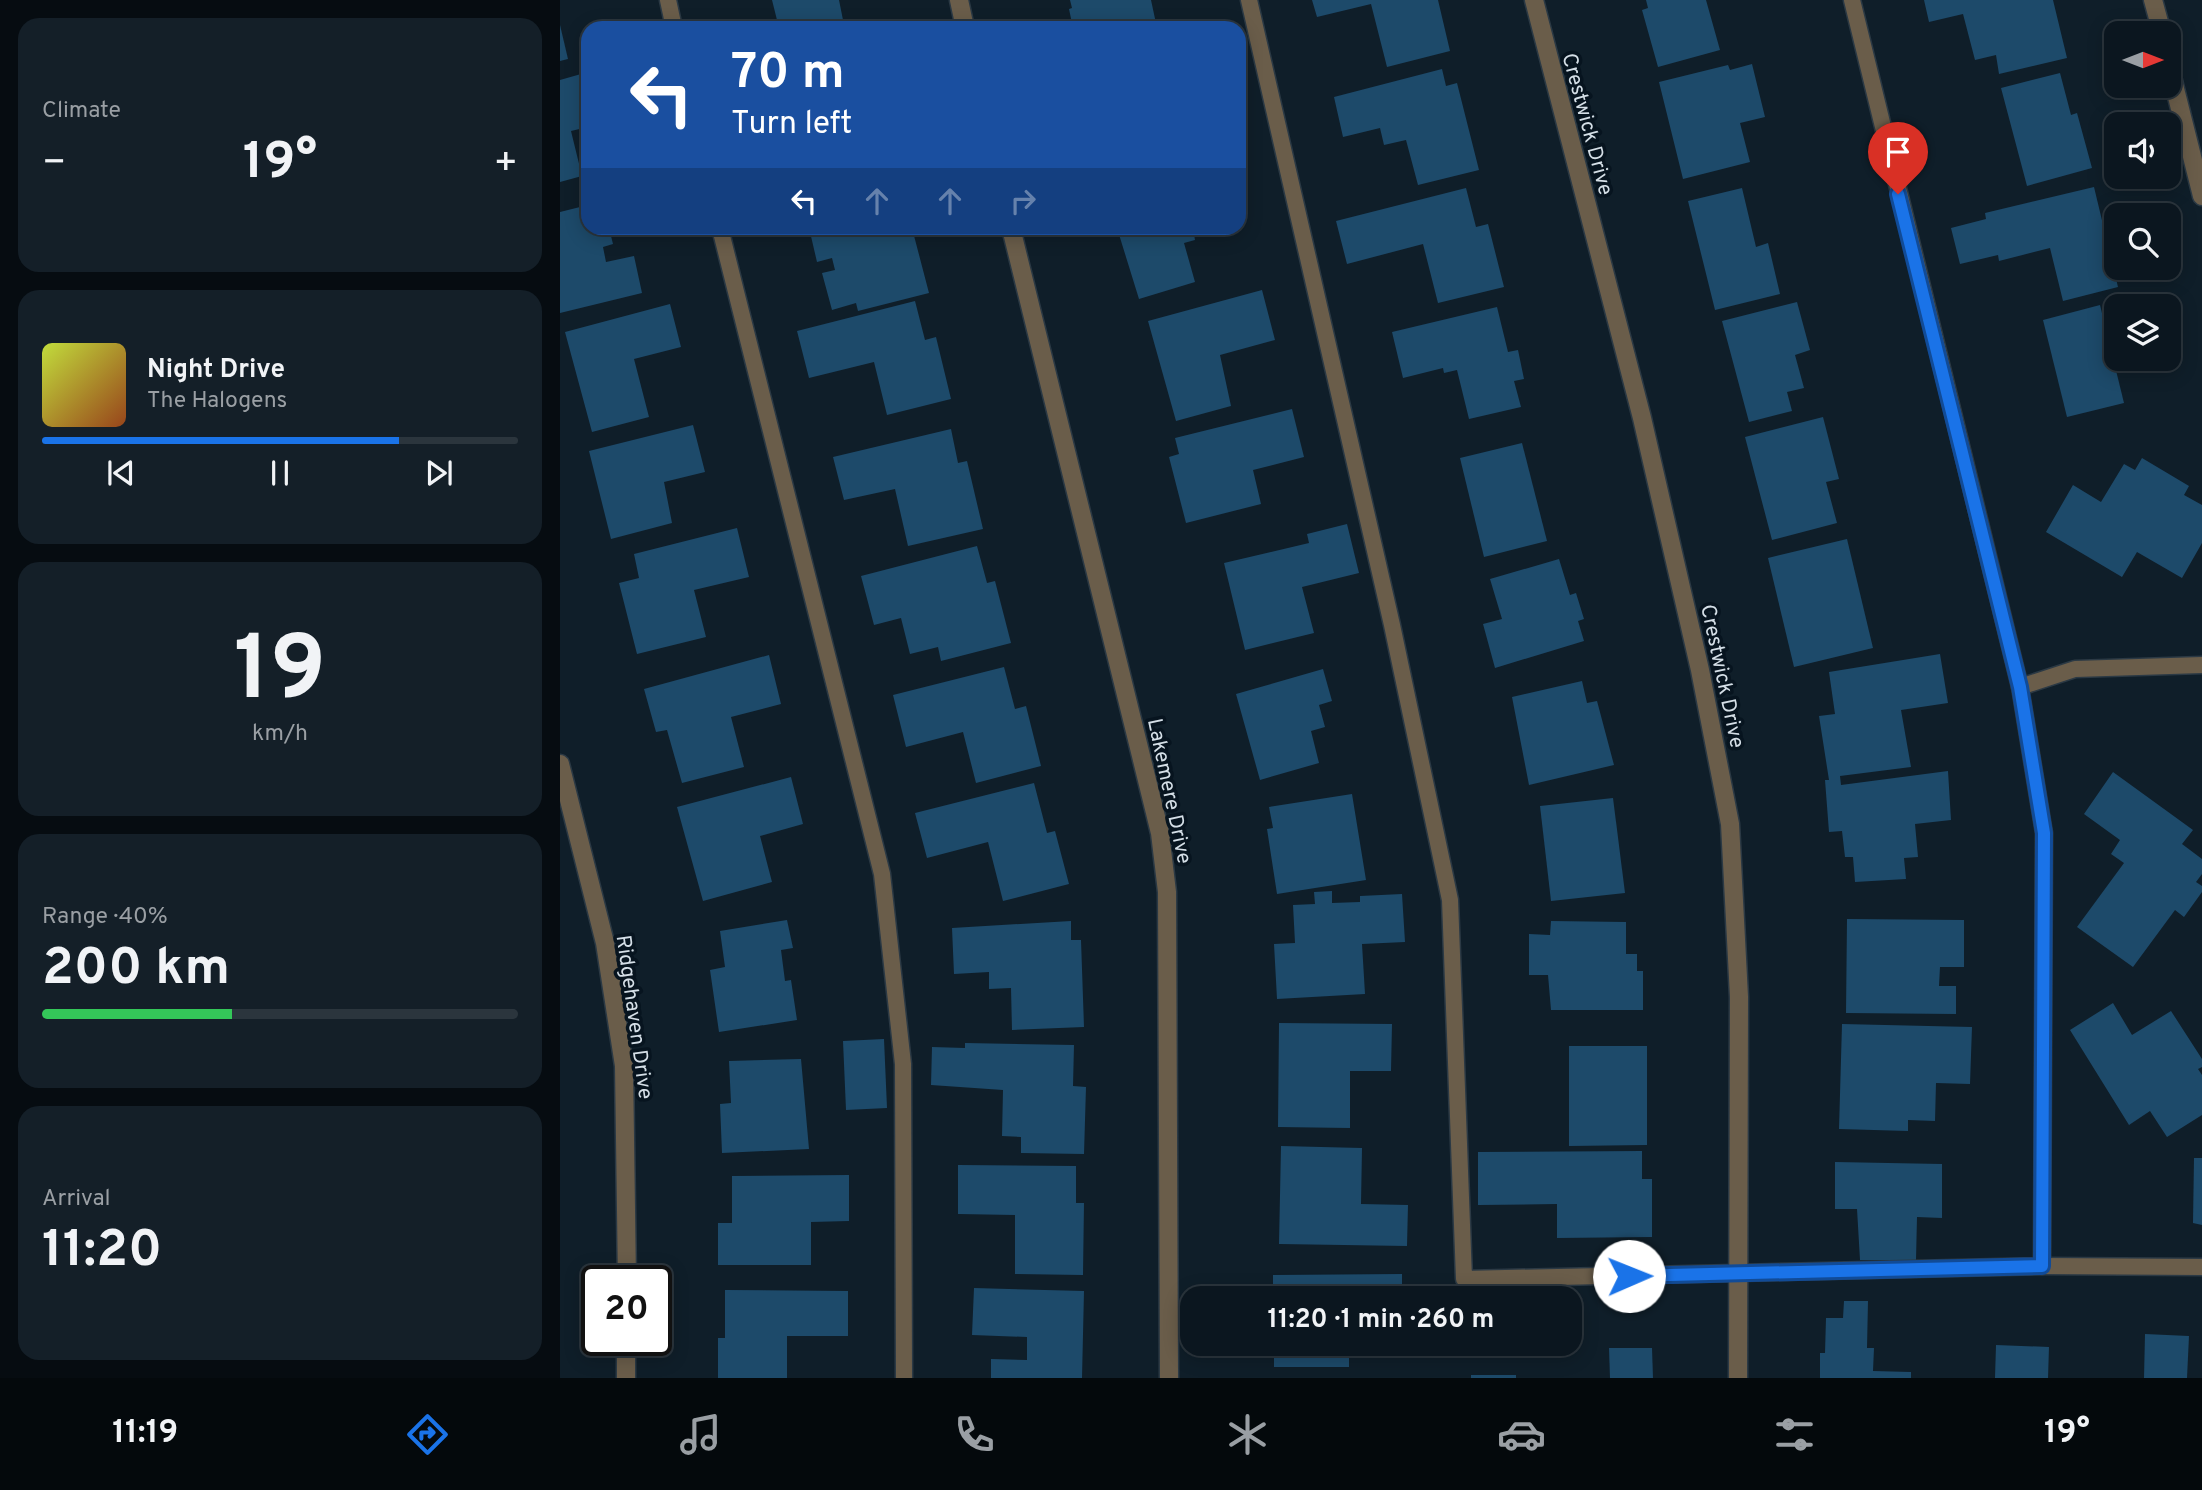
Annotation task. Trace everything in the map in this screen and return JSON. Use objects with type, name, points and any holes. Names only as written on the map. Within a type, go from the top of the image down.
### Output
[{"type":"street","points":[[959,0],[964,21]]},
{"type":"street","name":"Crestwick Drive","points":[[1534,0],[1642,418],[1700,670],[1730,824],[1739,997],[1738,1378]]},
{"type":"street","points":[[2153,0],[2158,21]]},
{"type":"street","points":[[2177,98],[2202,196]]},
{"type":"street","name":"Lakemere Drive","points":[[1013,235],[1160,833],[1167,892],[1169,1378]]},
{"type":"street","name":"Ridgehaven Drive","points":[[560,764],[604,943],[624,1066],[627,1265]]},
{"type":"street","points":[[626,1356],[626,1378]]},
{"type":"lane","points":[[668,0],[672,21]]},
{"type":"lane","points":[[1249,0],[1392,625],[1450,900],[1464,1279],[2042,1266],[2202,1267]]},
{"type":"lane","points":[[1852,0],[2020,687],[2044,833],[2042,1266]]},
{"type":"lane","points":[[722,235],[882,874],[903,1064],[904,1378]]},
{"type":"lane","points":[[2020,687],[2075,669],[2202,665]]},
{"type":"building","points":[[772,0],[839,0],[843,21],[777,21]]},
{"type":"building","points":[[1070,0],[1151,0],[1156,21],[1072,21],[1069,9],[1072,8]]},
{"type":"building","points":[[1312,0],[1438,0],[1450,51],[1387,67],[1371,4],[1317,17]]},
{"type":"building","points":[[1646,0],[1706,0],[1720,50],[1658,67],[1642,10],[1648,8]]},
{"type":"building","points":[[1924,0],[2053,0],[2067,58],[1999,74],[1996,55],[1975,60],[1963,14],[1929,22]]},
{"type":"building","points":[[560,25],[568,59],[560,61]]},
{"type":"building","points":[[1752,64],[1765,117],[1740,123],[1750,162],[1683,179],[1659,82],[1728,65],[1730,70]]},
{"type":"building","points":[[1442,69],[1446,86],[1457,83],[1479,170],[1418,185],[1406,140],[1384,145],[1380,128],[1343,137],[1334,97]]},
{"type":"building","points":[[2060,73],[2071,115],[2077,113],[2092,168],[2027,186],[2001,88]]},
{"type":"building","points":[[581,74],[581,129],[571,131],[581,176],[560,182],[560,80]]},
{"type":"building","points":[[2094,187],[2104,229],[2104,280],[2116,280],[2118,287],[2063,301],[2050,248],[1999,261],[1998,255],[1960,264],[1951,228],[1986,219],[1985,213]]},
{"type":"building","points":[[1466,188],[1476,227],[1488,224],[1504,287],[1438,303],[1423,244],[1347,264],[1336,221]]},
{"type":"building","points":[[1742,188],[1756,247],[1768,243],[1780,294],[1715,310],[1688,201]]},
{"type":"building","points":[[581,207],[581,235],[611,235],[613,244],[603,247],[606,262],[634,256],[642,293],[560,313],[560,212]]},
{"type":"building","points":[[811,235],[914,235],[929,293],[858,311],[856,303],[832,310],[822,273],[835,270],[832,258],[817,262]]},
{"type":"building","points":[[1119,235],[1194,235],[1195,240],[1184,243],[1195,282],[1139,299]]},
{"type":"building","points":[[1262,290],[1275,340],[1220,355],[1231,406],[1176,421],[1148,321]]},
{"type":"building","points":[[915,301],[925,340],[936,337],[951,399],[887,415],[874,362],[809,378],[797,331]]},
{"type":"building","points":[[1797,302],[1810,350],[1795,355],[1804,388],[1787,392],[1792,411],[1749,422],[1722,321]]},
{"type":"building","points":[[670,304],[681,347],[634,359],[649,417],[592,432],[565,332]]},
{"type":"building","points":[[2100,305],[2104,321],[2104,371],[2116,371],[2124,403],[2067,417],[2043,320]]},
{"type":"building","points":[[1497,307],[1508,352],[1518,350],[1524,379],[1514,381],[1521,407],[1469,419],[1457,370],[1444,373],[1443,368],[1403,378],[1392,332]]},
{"type":"building","points":[[1292,409],[1304,457],[1253,470],[1261,504],[1186,523],[1169,457],[1179,454],[1175,438]]},
{"type":"building","points":[[1823,417],[1839,479],[1826,482],[1837,523],[1772,540],[1745,437]]},
{"type":"building","points":[[693,425],[705,472],[664,482],[672,523],[611,539],[589,451]]},
{"type":"building","points":[[951,429],[958,463],[967,461],[983,529],[908,546],[895,489],[844,500],[833,457]]},
{"type":"building","points":[[1522,443],[1547,541],[1484,557],[1460,458]]},
{"type":"building","points":[[2142,458],[2189,486],[2184,495],[2202,505],[2202,543],[2182,578],[2137,552],[2122,577],[2046,532],[2073,485],[2101,502],[2124,464],[2135,470]]},
{"type":"building","points":[[1347,524],[1359,573],[1302,587],[1314,633],[1245,650],[1224,563],[1309,543],[1307,534]]},
{"type":"building","points":[[737,528],[749,577],[694,590],[706,637],[637,654],[619,583],[639,578],[634,554]]},
{"type":"building","points":[[1847,539],[1873,648],[1794,667],[1768,558]]},
{"type":"building","points":[[977,546],[987,583],[995,581],[1011,643],[941,661],[938,647],[910,654],[901,618],[874,625],[861,576]]},
{"type":"building","points":[[1559,559],[1570,595],[1576,593],[1584,619],[1578,621],[1584,641],[1495,668],[1483,624],[1502,619],[1490,579]]},
{"type":"building","points":[[1940,654],[1948,703],[1901,710],[1911,767],[1840,776],[1841,785],[1948,771],[1951,820],[1915,824],[1918,857],[1904,858],[1906,879],[1855,882],[1853,857],[1845,857],[1842,831],[1829,832],[1825,780],[1829,780],[1819,716],[1835,714],[1829,672]]},
{"type":"building","points":[[769,655],[781,704],[731,717],[744,767],[682,783],[667,730],[656,732],[644,689]]},
{"type":"building","points":[[1004,667],[1015,709],[1026,706],[1041,766],[976,783],[963,732],[906,747],[893,695]]},
{"type":"building","points":[[1323,669],[1332,701],[1319,705],[1325,727],[1311,731],[1319,763],[1260,780],[1236,694]]},
{"type":"building","points":[[1582,681],[1587,703],[1597,701],[1614,765],[1529,785],[1512,697]]},
{"type":"building","points":[[2113,772],[2193,830],[2182,844],[2202,859],[2202,874],[2196,882],[2202,886],[2202,892],[2184,917],[2175,910],[2133,967],[2077,927],[2124,863],[2111,854],[2120,840],[2084,814]]},
{"type":"building","points":[[791,777],[803,824],[760,836],[772,882],[703,901],[677,807]]},
{"type":"building","points":[[1034,783],[1047,833],[1055,831],[1069,884],[1003,901],[988,842],[927,858],[915,813]]},
{"type":"building","points":[[1352,794],[1366,880],[1277,894],[1267,829],[1273,828],[1269,807]]},
{"type":"building","points":[[1613,798],[1625,893],[1551,901],[1540,806]]},
{"type":"building","points":[[1332,891],[1332,903],[1360,902],[1360,896],[1402,894],[1405,942],[1362,944],[1365,994],[1277,999],[1274,944],[1295,943],[1293,905],[1315,904],[1314,892]]},
{"type":"building","points":[[1847,919],[1964,920],[1964,967],[1940,967],[1939,986],[1956,986],[1956,1014],[1846,1013]]},
{"type":"building","points":[[787,920],[793,948],[781,950],[785,981],[791,980],[797,1020],[719,1032],[710,970],[725,967],[720,931]]},
{"type":"building","points":[[1071,921],[1071,940],[1081,940],[1084,1027],[1012,1030],[1011,988],[989,989],[989,972],[954,974],[952,928]]},
{"type":"building","points":[[1551,921],[1626,922],[1626,954],[1637,954],[1637,971],[1643,971],[1643,1010],[1551,1010],[1548,975],[1529,975],[1529,934],[1550,935]]},
{"type":"building","points":[[2113,1003],[2132,1035],[2171,1011],[2202,1059],[2202,1067],[2198,1069],[2202,1075],[2202,1115],[2167,1137],[2150,1111],[2129,1125],[2070,1030]]},
{"type":"building","points":[[1279,1023],[1392,1024],[1391,1071],[1350,1071],[1350,1128],[1278,1127]]},
{"type":"building","points":[[1842,1024],[1972,1027],[1970,1084],[1936,1083],[1935,1121],[1908,1120],[1908,1131],[1839,1129]]},
{"type":"building","points":[[884,1039],[887,1108],[846,1110],[843,1041]]},
{"type":"building","points":[[965,1043],[1074,1045],[1073,1086],[1086,1087],[1084,1154],[1021,1153],[1021,1137],[1002,1136],[1003,1090],[931,1085],[932,1047],[965,1048]]},
{"type":"building","points":[[1569,1046],[1647,1046],[1647,1145],[1569,1146]]},
{"type":"building","points":[[801,1059],[809,1149],[722,1153],[720,1104],[731,1103],[729,1061]]},
{"type":"building","points":[[1281,1146],[1362,1148],[1361,1204],[1408,1205],[1407,1246],[1279,1244]]},
{"type":"building","points":[[1642,1151],[1642,1179],[1652,1179],[1652,1237],[1557,1238],[1557,1204],[1478,1205],[1478,1152]]},
{"type":"building","points":[[2194,1158],[2202,1158],[2202,1225],[2193,1223]]},
{"type":"building","points":[[1835,1162],[1942,1164],[1942,1218],[1917,1217],[1916,1260],[1860,1260],[1857,1209],[1835,1209]]},
{"type":"building","points":[[958,1165],[1076,1166],[1076,1203],[1084,1203],[1083,1275],[1015,1274],[1015,1215],[958,1214]]},
{"type":"building","points":[[849,1175],[849,1221],[811,1222],[811,1265],[718,1265],[718,1223],[732,1223],[732,1176]]},
{"type":"building","points":[[1402,1274],[1402,1286],[1273,1286],[1273,1275]]},
{"type":"building","points":[[974,1288],[1084,1291],[1082,1378],[991,1378],[991,1359],[1027,1360],[1027,1337],[972,1335]]},
{"type":"building","points":[[725,1290],[848,1291],[848,1336],[787,1336],[787,1378],[718,1378],[718,1338],[725,1338]]},
{"type":"building","points":[[1844,1301],[1868,1301],[1867,1348],[1874,1348],[1873,1371],[1911,1372],[1911,1378],[1820,1378],[1820,1353],[1825,1353],[1826,1318],[1843,1318]]},
{"type":"building","points":[[2145,1334],[2189,1336],[2187,1378],[2144,1378]]},
{"type":"building","points":[[1996,1345],[2049,1347],[2048,1378],[1995,1378]]},
{"type":"building","points":[[1609,1348],[1652,1348],[1653,1378],[1610,1378]]},
{"type":"building","points":[[1274,1356],[1349,1356],[1349,1367],[1274,1367]]},
{"type":"building","points":[[1471,1375],[1516,1375],[1516,1378],[1471,1378]]},
{"type":"route","points":[[1629,1276],[2042,1266],[2044,833],[2020,687],[1898,194]]}]
